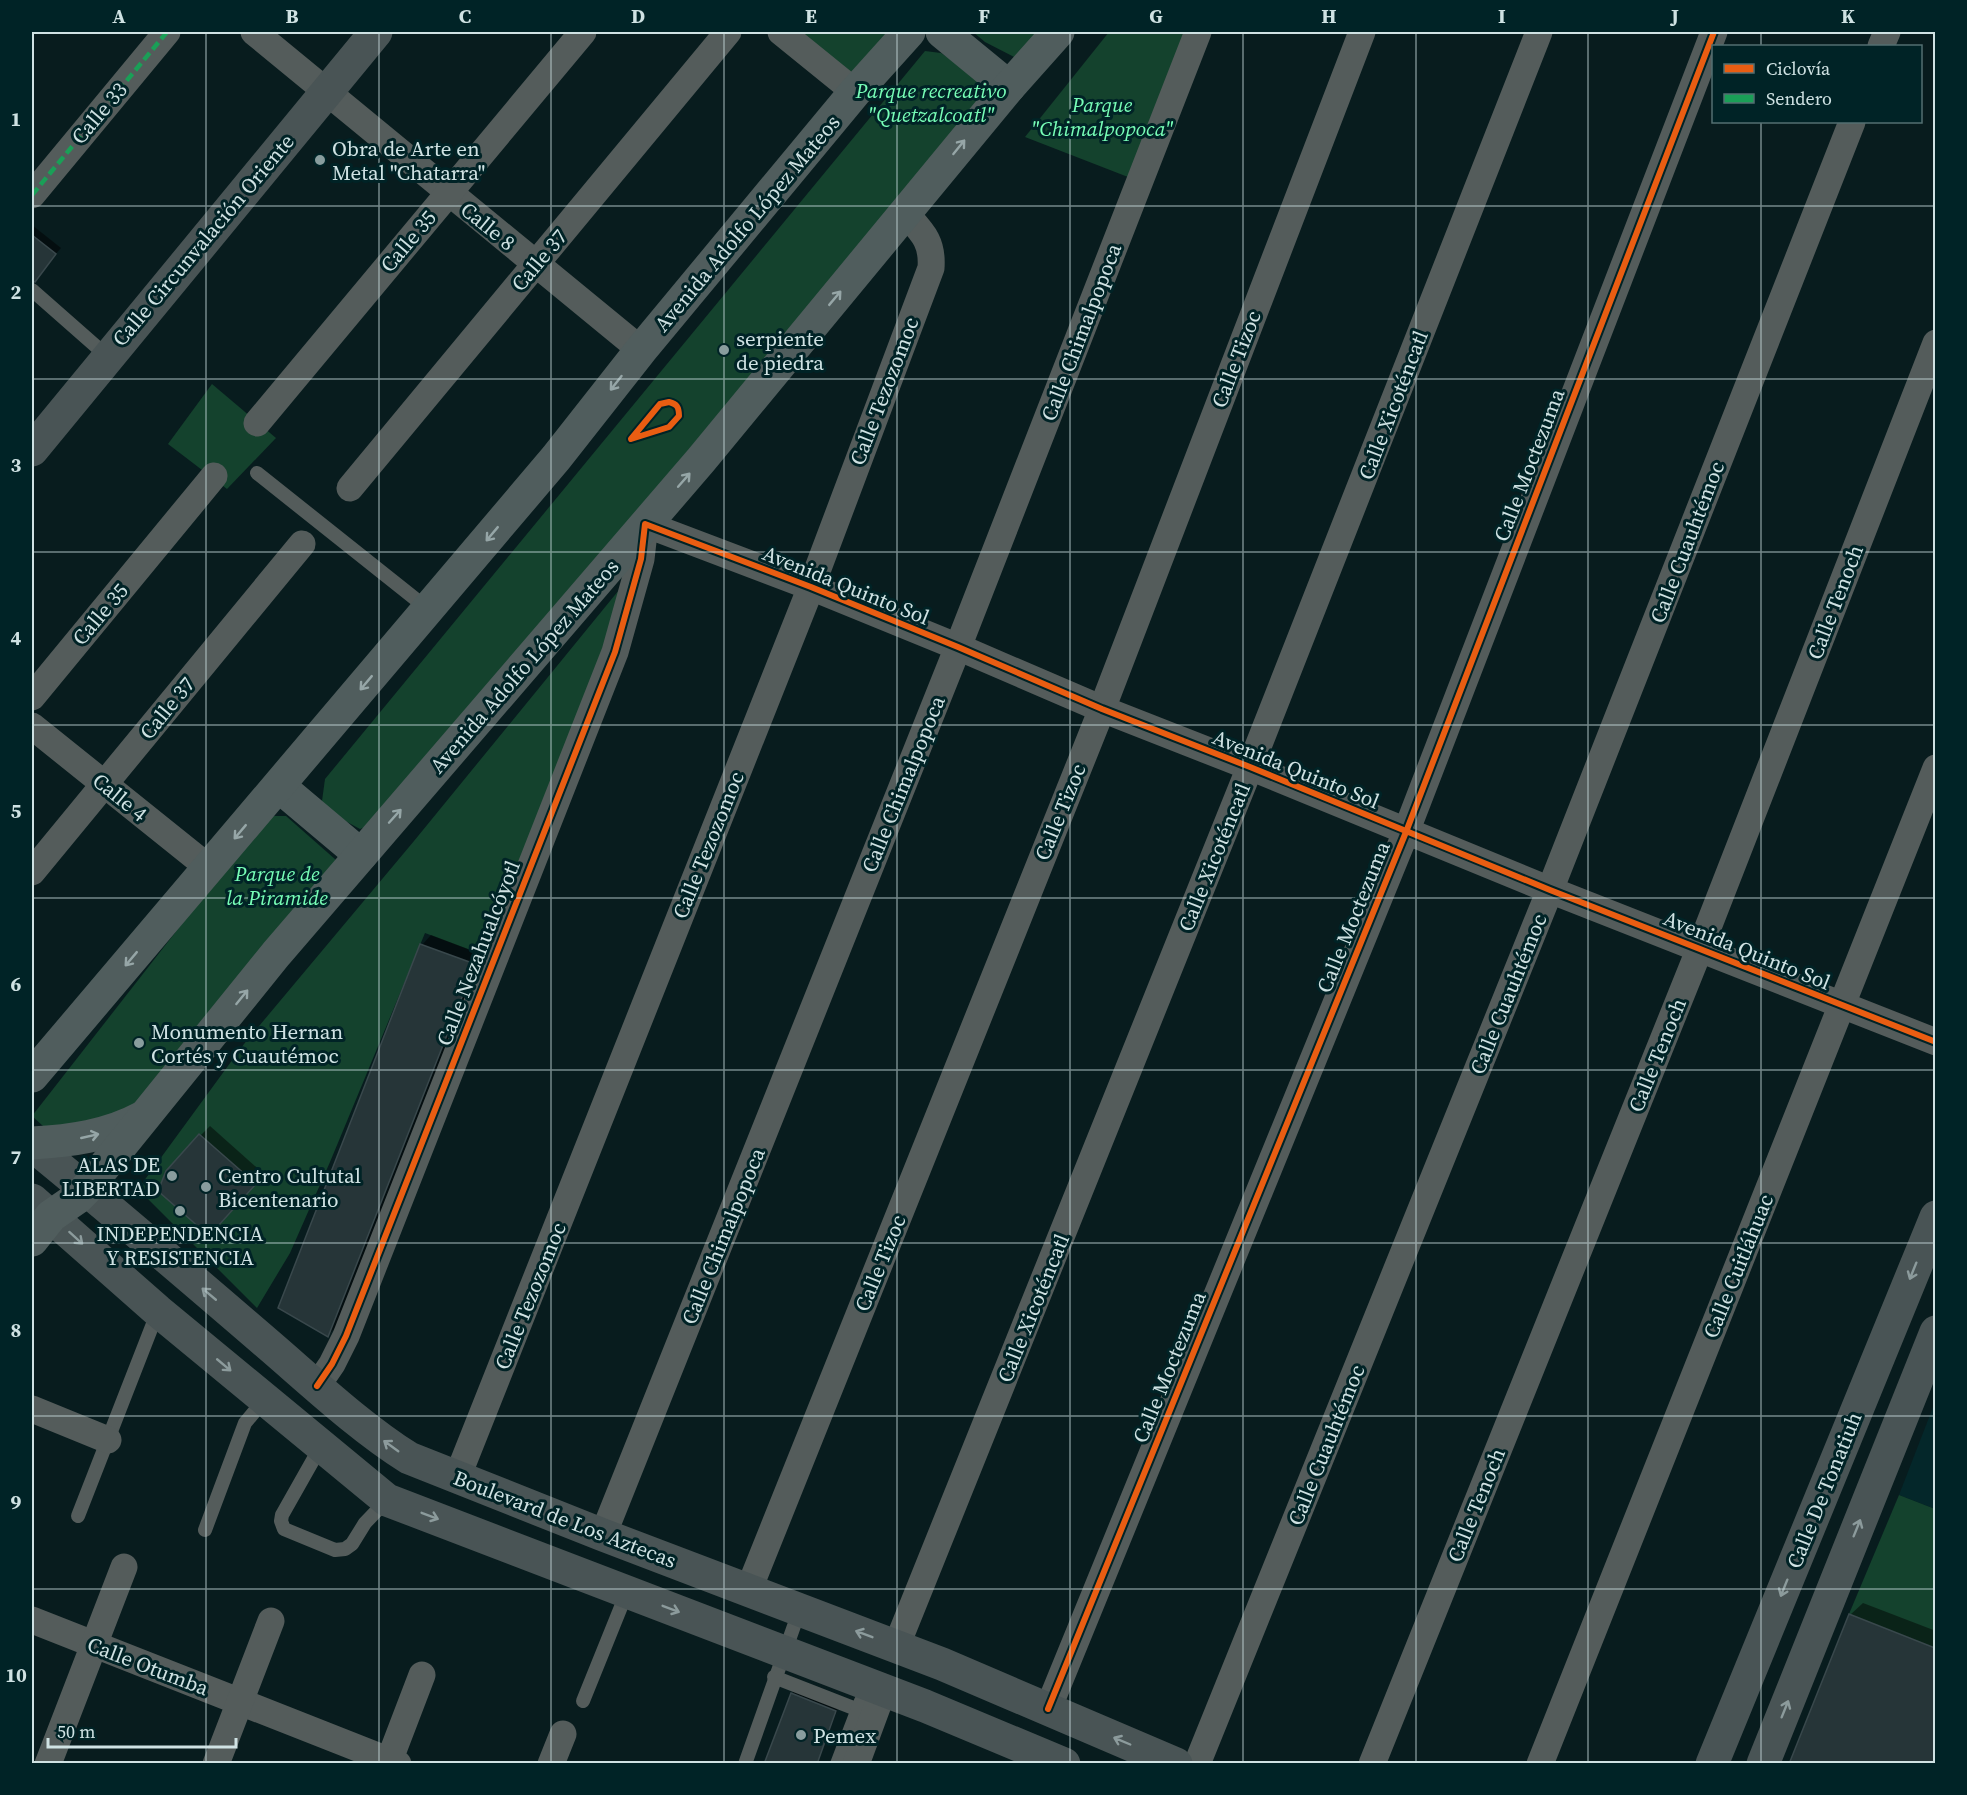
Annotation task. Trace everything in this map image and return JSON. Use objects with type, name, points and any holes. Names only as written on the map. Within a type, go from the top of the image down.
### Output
[{"type":"main road","name":"Calle Circunvalación Oriente","points":[[32,450],[107,356],[376,32]]},
{"type":"main road","name":"Avenida Adolfo López Mateos","points":[[32,1076],[556,458],[641,350],[855,92],[909,32]]},
{"type":"main road","points":[[942,32],[1009,87]]},
{"type":"main road","name":"Avenida Adolfo López Mateos","points":[[36,1212],[86,1189],[276,954],[708,452],[1009,87],[1058,32]]},
{"type":"main road","points":[[279,786],[361,855]]},
{"type":"main road","points":[[32,1144],[85,1138],[121,1127],[144,1116]]},
{"type":"main road","name":"Boulevard de Los Aztecas","points":[[32,1144],[391,1447],[418,1462],[942,1664],[1176,1764]]},
{"type":"main road","points":[[36,1212],[387,1500],[627,1592],[779,1665],[870,1700],[925,1706],[1064,1764]]},
{"type":"main road","name":"Calle De Tonatiuh","points":[[1712,1764],[1935,1217]]},
{"type":"main road","points":[[1763,1764],[1935,1332]]},
{"type":"main road","points":[[925,1706],[942,1664]]},
{"type":"street","name":"Calle 33","points":[[32,195],[167,32]]},
{"type":"street","name":"Calle 8","points":[[254,32],[641,350]]},
{"type":"street","name":"Calle 35","points":[[257,423],[583,32]]},
{"type":"street","name":"Calle 37","points":[[350,488],[728,32]]},
{"type":"street","points":[[781,32],[855,92]]},
{"type":"street","name":"Calle Chimalpopoca","points":[[603,1535],[958,647],[1198,32]]},
{"type":"street","name":"Calle Tizoc","points":[[749,1589],[1102,709],[1362,32]]},
{"type":"street","name":"Calle Xicoténcatl","points":[[897,1647],[1250,767],[1539,32]]},
{"type":"street","name":"Calle Moctezuma","points":[[1048,1709],[1406,832],[1714,32]]},
{"type":"street","name":"Calle Cuauhtémoc","points":[[1197,1764],[1551,890],[1852,123]]},
{"type":"street","name":"Calle Tezozomoc","points":[[457,1478],[811,587],[931,268],[930,246],[926,237],[905,213]]},
{"type":"street","name":"Calle Tenoch","points":[[1372,1764],[1700,948],[1935,343]]},
{"type":"street","name":"Calle 35","points":[[32,697],[214,476]]},
{"type":"street","name":"Avenida Quinto Sol","points":[[645,524],[811,587],[1102,709],[1935,1042]]},
{"type":"street","name":"Calle Nezahualcóyotl","points":[[317,1386],[332,1364],[346,1336],[615,652],[641,559],[645,524]]},
{"type":"street","name":"Calle 37","points":[[32,872],[302,544]]},
{"type":"street","name":"Calle 4","points":[[32,726],[209,868]]},
{"type":"street","name":"Calle Cuitláhuac","points":[[1540,1764],[1935,768]]},
{"type":"street","points":[[32,1409],[108,1440]]},
{"type":"street","points":[[48,1764],[124,1567]]},
{"type":"street","name":"Calle Otumba","points":[[32,1620],[392,1762]]},
{"type":"street","points":[[216,1764],[271,1621]]},
{"type":"street","points":[[392,1762],[422,1675]]},
{"type":"street","points":[[856,1764],[870,1700]]},
{"type":"street","points":[[552,1764],[563,1734]]},
{"type":"lane","points":[[32,290],[107,356]]},
{"type":"lane","points":[[257,473],[428,609]]},
{"type":"lane","points":[[78,1516],[158,1311]]},
{"type":"lane","points":[[205,1530],[246,1423],[265,1399]]},
{"type":"lane","points":[[321,1446],[282,1515],[281,1521],[284,1529],[335,1550],[345,1549],[352,1544],[365,1523],[387,1500]]},
{"type":"lane","points":[[583,1701],[627,1592]]},
{"type":"lane","points":[[745,1764],[800,1609]]},
{"type":"lane","points":[[837,1764],[870,1700]]},
{"type":"shaded area","points":[[1935,1402],[1935,1509],[1899,1495]]},
{"type":"green space","points":[[769,32],[903,32],[847,98]]},
{"type":"green space","points":[[973,32],[1049,32],[1024,62],[985,42]]},
{"type":"green space","name":"Parque \"Chimalpopoca\"","points":[[1109,32],[1185,32],[1128,177],[1025,137]]},
{"type":"green space","name":"Parque recreativo \"Quetzalcoatl\"","points":[[925,51],[941,53],[980,79],[985,87],[983,97],[378,822],[360,829],[338,817],[322,801],[325,779]]},
{"type":"green space","points":[[212,384],[276,438],[227,489],[168,444]]},
{"type":"green space","points":[[619,590],[635,593],[486,956],[425,933],[290,1253],[257,1308],[138,1189],[244,1044]]},
{"type":"green space","name":"Parque de la Piramide","points":[[274,816],[286,816],[336,860],[137,1122],[54,1136],[32,1116],[260,824]]},
{"type":"green space","points":[[1899,1495],[1935,1509],[1935,1648],[1849,1614]]},
{"type":"building","points":[[32,235],[56,254],[35,282],[32,281]]},
{"type":"building","points":[[420,944],[475,964],[328,1337],[278,1308]]},
{"type":"building","name":"Centro Cultutal Bicentenario","points":[[199,1134],[256,1184],[209,1236],[158,1191],[166,1171]]},
{"type":"building","points":[[1849,1614],[1935,1648],[1935,1764],[1789,1764]]},
{"type":"building","name":"Pemex","points":[[791,1693],[836,1711],[817,1764],[764,1764]]},
{"type":"marked path","points":[[32,195],[167,32]]},
{"type":"cycle path","points":[[1048,1709],[1406,832],[1714,32]]},
{"type":"cycle path","points":[[669,402],[677,406],[679,410],[679,416],[669,427],[631,439],[660,404],[669,402]]},
{"type":"cycle path","points":[[317,1386],[332,1364],[346,1336],[615,652],[641,559],[645,524],[811,587],[1102,709],[1550,890],[1936,1042]]},
{"type":"place","name":"Obra de Arte en Metal \"Chatarra\"","points":[[320,160]]},
{"type":"place","name":"serpiente de piedra","points":[[724,350]]},
{"type":"place","name":"Monumento Hernan Cortés y Cuautémoc","points":[[139,1043]]},
{"type":"place","name":"ALAS DE LIBERTAD","points":[[172,1176]]},
{"type":"place","name":"Centro Cultutal Bicentenario","points":[[206,1187]]},
{"type":"place","name":"INDEPENDENCIA Y RESISTENCIA","points":[[180,1211]]},
{"type":"place","name":"Pemex","points":[[801,1735]]}]
